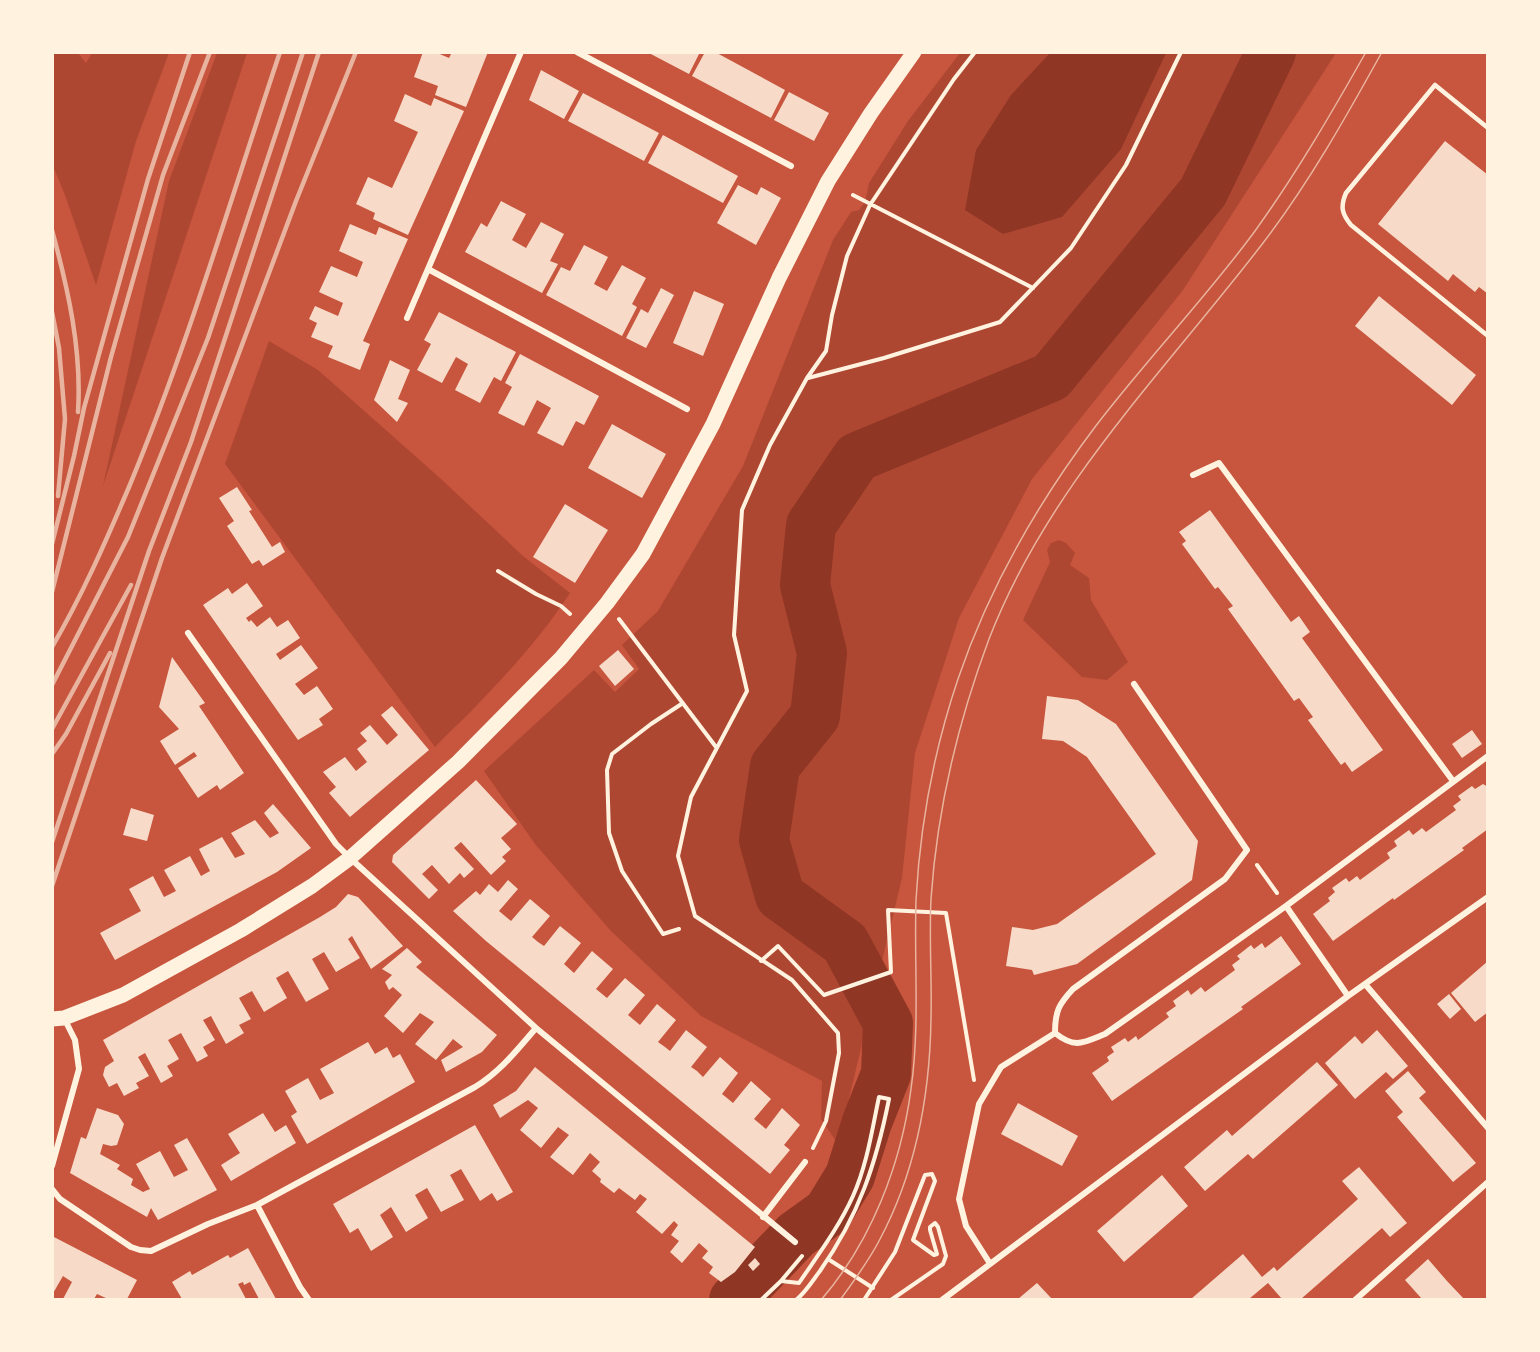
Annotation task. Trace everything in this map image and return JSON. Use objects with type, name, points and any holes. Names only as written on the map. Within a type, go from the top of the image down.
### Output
[{"type":"main road","points":[[58,1018],[123,995],[241,930],[312,886],[350,858],[458,762],[561,658],[607,603],[643,554],[713,424],[779,278],[828,181],[871,113],[914,52]]},
{"type":"street","points":[[407,318],[521,52]]},
{"type":"street","points":[[577,52],[790,166]]},
{"type":"street","points":[[428,270],[687,409]]},
{"type":"street","points":[[1193,474],[1219,463],[1453,781]]},
{"type":"street","points":[[188,633],[336,844],[536,1028],[795,1242]]},
{"type":"street","points":[[1055,1033],[1055,1017],[1060,1003],[1073,989],[1225,879],[1247,850],[1134,684]]},
{"type":"street","points":[[1055,1033],[1065,1041],[1074,1044],[1105,1034],[1286,906],[1488,756]]},
{"type":"street","points":[[942,1299],[1348,996],[1488,897]]},
{"type":"street","points":[[1286,906],[1348,996]]},
{"type":"street","points":[[1365,984],[1488,1128]]},
{"type":"street","points":[[52,1166],[79,1069],[75,1040],[58,1018]]},
{"type":"street","points":[[52,1189],[60,1199],[131,1247],[151,1251],[208,1224],[257,1205],[491,1077],[536,1028]]},
{"type":"street","points":[[990,1263],[966,1226],[959,1199],[979,1104],[1001,1067],[1055,1033]]},
{"type":"street","points":[[763,1217],[805,1162]]},
{"type":"street","points":[[1355,1299],[1488,1182]]},
{"type":"street","points":[[257,1205],[300,1287],[309,1299]]},
{"type":"lane","points":[[1488,128],[1434,85],[1346,193],[1342,204],[1343,215],[1351,225],[1488,336]]},
{"type":"path","points":[[809,1155],[826,1121],[839,1053],[838,1033],[792,980],[695,916],[678,856],[691,797],[747,691],[734,634],[742,510],[770,445],[807,378],[826,351],[832,315],[847,256],[870,205],[954,79],[975,52]]},
{"type":"path","points":[[807,378],[884,358],[1000,322],[1071,248],[1126,165],[1181,52]]},
{"type":"path","points":[[853,195],[1033,288]]},
{"type":"path","points":[[498,571],[561,606],[570,614]]},
{"type":"path","points":[[607,603],[716,747]]},
{"type":"path","points":[[679,929],[663,934],[622,871],[609,833],[607,770],[612,754],[683,703]]},
{"type":"path","points":[[1247,850],[1286,906]]},
{"type":"path","points":[[761,961],[778,946],[824,995],[891,972],[888,910],[946,913],[979,1104]]},
{"type":"path","points":[[781,1281],[799,1283],[829,1241],[853,1196],[867,1152],[879,1097],[889,1099],[879,1148],[864,1193],[828,1259],[796,1299]]},
{"type":"path","points":[[864,1299],[895,1252],[925,1175],[932,1174],[935,1181],[913,1240],[934,1255],[937,1254],[930,1230],[935,1223],[946,1256],[945,1260],[943,1264],[891,1299]]},
{"type":"path","points":[[828,1259],[873,1288]]},
{"type":"path","points":[[761,1299],[797,1263]]},
{"type":"shaded area","points":[[52,53],[78,53],[86,63],[92,53],[169,53],[136,141],[96,285],[53,166]]},
{"type":"shaded area","points":[[217,53],[247,53],[103,486],[169,181]]},
{"type":"shaded area","points":[[960,53],[1336,53],[1183,290],[1032,479],[959,618],[915,753],[902,878],[838,1144],[821,1119],[822,1081],[701,1016],[611,931],[535,844],[484,771],[594,670],[615,692],[639,669],[622,645],[658,611],[743,466],[833,240],[851,212],[859,210],[865,202],[869,183],[908,121]]},
{"type":"shaded area","points":[[1050,53],[1166,53],[1121,149],[1062,217],[1003,234],[965,210],[976,150],[1011,95]]},
{"type":"shaded area","points":[[269,341],[318,370],[440,478],[523,556],[570,593],[515,664],[435,747],[225,464]]},
{"type":"shaded area","points":[[1059,540],[1066,543],[1075,553],[1070,565],[1089,578],[1091,600],[1128,662],[1107,680],[1082,677],[1023,620],[1050,562],[1047,550],[1051,543]]},
{"type":"building","points":[[423,52],[435,52],[449,58],[452,52],[488,52],[466,107],[435,95],[438,86],[414,77]]},
{"type":"building","points":[[647,52],[700,52],[689,74]]},
{"type":"building","points":[[705,52],[715,52],[785,90],[771,118],[692,76]]},
{"type":"building","points":[[541,70],[579,91],[564,119],[529,100]]},
{"type":"building","points":[[789,92],[829,113],[814,141],[774,120]]},
{"type":"building","points":[[583,93],[659,133],[644,161],[568,121]]},
{"type":"building","points":[[405,94],[431,106],[434,98],[464,111],[408,235],[373,219],[375,213],[356,204],[368,177],[392,188],[418,132],[394,121]]},
{"type":"building","points":[[663,135],[738,176],[723,203],[648,163]]},
{"type":"building","points":[[1445,141],[1488,175],[1488,294],[1479,287],[1475,292],[1453,274],[1448,281],[1378,224]]},
{"type":"building","points":[[738,185],[757,195],[761,187],[781,198],[756,245],[717,223]]},
{"type":"building","points":[[501,201],[526,214],[512,240],[526,248],[541,222],[564,234],[550,261],[558,264],[542,293],[465,252],[481,223],[487,227]]},
{"type":"building","points":[[350,224],[376,235],[379,227],[408,239],[363,341],[370,344],[360,370],[328,357],[333,346],[311,337],[317,323],[309,319],[315,306],[338,316],[343,303],[319,292],[331,266],[357,277],[363,262],[339,251]]},
{"type":"building","points":[[584,245],[608,257],[594,284],[607,291],[622,265],[646,278],[632,304],[637,307],[622,336],[546,295],[561,267],[570,271]]},
{"type":"building","points":[[661,288],[674,295],[646,348],[626,338],[641,309],[648,313]]},
{"type":"building","points":[[694,291],[724,304],[703,356],[673,343]]},
{"type":"building","points":[[1379,296],[1476,375],[1452,405],[1355,326]]},
{"type":"building","points":[[439,312],[516,352],[501,381],[494,377],[480,403],[455,390],[468,364],[456,357],[442,383],[417,370],[431,344],[424,340]]},
{"type":"building","points":[[520,354],[599,396],[584,425],[576,421],[563,446],[537,433],[551,408],[537,400],[524,426],[498,413],[512,387],[505,383]]},
{"type":"building","points":[[390,360],[410,370],[398,399],[408,403],[397,422],[374,400]]},
{"type":"building","points":[[612,424],[666,454],[642,498],[588,468]]},
{"type":"building","points":[[237,487],[272,547],[280,542],[285,552],[263,566],[259,560],[252,564],[227,526],[234,521],[219,498]]},
{"type":"building","points":[[565,504],[608,530],[575,583],[533,557]]},
{"type":"building","points":[[1210,510],[1291,622],[1299,616],[1310,632],[1302,638],[1383,750],[1352,772],[1345,762],[1341,765],[1308,720],[1313,717],[1299,698],[1294,701],[1228,609],[1233,606],[1218,587],[1215,589],[1182,544],[1186,541],[1179,532]]},
{"type":"building","points":[[247,583],[263,606],[246,618],[257,627],[270,617],[277,627],[288,620],[300,638],[276,654],[280,660],[301,645],[318,668],[295,684],[304,695],[317,686],[333,709],[319,719],[323,725],[298,740],[203,605],[228,588],[232,594]]},
{"type":"building","points":[[618,650],[634,669],[615,686],[599,666]]},
{"type":"building","points":[[172,657],[205,703],[199,706],[244,773],[220,790],[217,785],[198,798],[178,768],[197,756],[194,752],[175,765],[160,741],[179,729],[159,707]]},
{"type":"building","points":[[1047,696],[1078,700],[1116,724],[1198,841],[1192,880],[1077,964],[1034,975],[1032,970],[1006,966],[1012,927],[1033,930],[1057,924],[1156,854],[1087,757],[1063,741],[1042,739]]},
{"type":"building","points":[[392,706],[429,750],[350,817],[329,793],[336,787],[323,772],[345,757],[356,771],[367,762],[357,749],[367,741],[360,733],[370,725],[387,745],[398,735],[381,715]]},
{"type":"building","points":[[1472,730],[1482,744],[1462,758],[1452,744]]},
{"type":"building","points":[[476,780],[517,824],[501,838],[511,849],[502,857],[506,861],[491,875],[461,842],[454,848],[474,869],[464,878],[460,873],[449,884],[432,865],[422,874],[438,890],[429,899],[392,862],[393,855]]},
{"type":"building","points":[[1483,784],[1488,787],[1488,829],[1462,848],[1464,850],[1333,941],[1313,914],[1330,901],[1328,898],[1335,892],[1332,888],[1346,878],[1349,882],[1357,876],[1360,880],[1390,858],[1387,853],[1397,846],[1394,841],[1409,830],[1413,835],[1422,828],[1426,832],[1456,810],[1453,806],[1461,800],[1458,796],[1472,786],[1475,789]]},
{"type":"building","points":[[273,804],[311,848],[277,872],[115,960],[100,933],[141,911],[129,889],[153,876],[164,897],[176,891],[164,870],[190,856],[201,876],[210,871],[199,849],[222,837],[235,858],[245,854],[231,833],[255,820],[270,838],[279,833],[264,813]]},
{"type":"building","points":[[131,808],[154,815],[147,841],[123,835]]},
{"type":"building","points":[[508,880],[518,889],[499,911],[511,921],[530,899],[550,916],[532,937],[544,946],[560,926],[581,943],[564,964],[574,973],[592,951],[613,969],[596,989],[607,998],[625,978],[645,995],[628,1015],[640,1025],[657,1004],[676,1020],[658,1042],[670,1051],[686,1030],[707,1047],[691,1067],[703,1077],[720,1057],[738,1073],[722,1094],[733,1103],[751,1081],[771,1099],[754,1119],[766,1129],[782,1108],[800,1125],[784,1145],[790,1150],[770,1174],[486,941],[453,911],[476,891],[480,895],[489,884],[498,892]]},
{"type":"building","points":[[348,894],[358,897],[403,946],[371,969],[352,936],[348,939],[360,958],[336,972],[324,952],[312,959],[329,989],[306,1002],[288,971],[276,978],[287,998],[264,1012],[252,991],[239,998],[251,1019],[239,1025],[244,1033],[226,1044],[211,1016],[203,1020],[215,1040],[203,1047],[208,1056],[197,1062],[181,1033],[168,1040],[179,1059],[167,1066],[173,1076],[161,1083],[145,1053],[138,1057],[149,1076],[136,1083],[139,1088],[124,1096],[117,1083],[109,1087],[103,1075],[105,1067],[114,1061],[103,1040],[320,917],[336,907]]},
{"type":"building","points":[[1281,936],[1301,964],[1241,1007],[1243,1009],[1112,1101],[1092,1073],[1109,1061],[1107,1057],[1114,1052],[1111,1047],[1125,1038],[1128,1042],[1136,1036],[1138,1040],[1169,1017],[1166,1013],[1176,1006],[1173,1001],[1188,990],[1191,995],[1201,987],[1205,992],[1235,970],[1232,965],[1240,959],[1237,956],[1251,945],[1254,949],[1262,943],[1265,948]]},
{"type":"building","points":[[407,948],[422,962],[416,967],[497,1035],[482,1052],[446,1072],[441,1060],[463,1047],[453,1039],[436,1060],[415,1044],[434,1022],[420,1013],[403,1033],[384,1016],[402,995],[393,987],[389,990],[385,982],[392,975],[382,969]]},
{"type":"building","points":[[1488,961],[1488,1012],[1475,1022],[1451,993]]},
{"type":"building","points":[[1449,994],[1461,1009],[1450,1019],[1437,1004]]},
{"type":"building","points":[[1377,1030],[1408,1066],[1393,1079],[1386,1072],[1355,1099],[1325,1063],[1355,1036],[1362,1044]]},
{"type":"building","points":[[368,1042],[375,1054],[387,1047],[393,1058],[400,1054],[415,1082],[307,1144],[291,1116],[297,1112],[285,1091],[308,1078],[320,1100],[334,1093],[320,1069]]},
{"type":"building","points":[[1317,1062],[1338,1085],[1253,1159],[1248,1154],[1205,1191],[1184,1167],[1227,1130],[1232,1136]]},
{"type":"building","points":[[535,1067],[755,1247],[735,1272],[721,1282],[709,1273],[713,1267],[702,1258],[708,1251],[699,1243],[682,1263],[670,1252],[679,1241],[671,1235],[678,1225],[674,1221],[662,1234],[636,1212],[647,1199],[640,1194],[635,1200],[619,1188],[614,1193],[600,1182],[601,1179],[592,1171],[600,1162],[590,1153],[573,1175],[550,1157],[569,1135],[558,1127],[541,1148],[520,1130],[538,1108],[528,1100],[500,1118],[493,1105],[516,1091]]},
{"type":"building","points":[[1408,1071],[1426,1092],[1419,1098],[1476,1163],[1453,1182],[1397,1117],[1403,1112],[1385,1091]]},
{"type":"building","points":[[1018,1103],[1078,1136],[1062,1166],[1001,1134]]},
{"type":"building","points":[[97,1108],[118,1115],[124,1124],[117,1145],[103,1144],[100,1154],[120,1165],[117,1169],[133,1179],[131,1185],[143,1192],[150,1189],[136,1164],[160,1151],[174,1177],[188,1170],[174,1145],[187,1138],[217,1190],[158,1220],[151,1208],[147,1217],[70,1173],[81,1137],[86,1139]]},
{"type":"building","points":[[263,1113],[275,1132],[286,1125],[296,1143],[231,1181],[221,1165],[240,1153],[228,1134]]},
{"type":"building","points":[[475,1125],[513,1192],[497,1201],[492,1193],[480,1201],[461,1169],[450,1175],[464,1200],[441,1212],[427,1188],[415,1195],[428,1218],[406,1232],[391,1207],[380,1215],[393,1237],[371,1251],[358,1228],[350,1233],[333,1204]]},
{"type":"building","points":[[1359,1167],[1407,1223],[1390,1237],[1382,1228],[1301,1299],[1282,1299],[1268,1283],[1249,1299],[1191,1299],[1243,1254],[1262,1277],[1274,1267],[1277,1271],[1358,1199],[1342,1181]]},
{"type":"building","points":[[1162,1175],[1188,1206],[1124,1262],[1097,1231]]},
{"type":"building","points":[[52,1236],[137,1280],[127,1299],[108,1299],[97,1294],[94,1299],[63,1299],[72,1282],[63,1276],[52,1295]]},
{"type":"building","points":[[248,1248],[276,1299],[259,1299],[250,1282],[244,1285],[243,1282],[238,1284],[246,1299],[182,1299],[172,1282],[190,1271],[192,1275],[228,1255],[230,1258]]},
{"type":"building","points":[[755,1258],[760,1264],[753,1271],[748,1265]]},
{"type":"building","points":[[1428,1259],[1464,1299],[1422,1299],[1405,1280]]},
{"type":"building","points":[[1037,1283],[1052,1299],[1018,1299]]},
{"type":"waterway","points":[[734,1300],[796,1235],[828,1212],[850,1176],[867,1122],[886,1074],[888,1023],[845,943],[780,896],[764,840],[775,766],[815,716],[822,653],[805,585],[811,525],[857,457],[1051,377],[1203,192],[1271,52]]},
{"type":"tram line","points":[[821,1300],[839,1277],[869,1228],[900,1146],[914,1066],[916,900],[925,816],[935,761],[949,706],[984,612],[1016,548],[1053,486],[1114,402],[1255,231],[1313,143],[1366,52]]},
{"type":"tram line","points":[[840,1300],[856,1279],[892,1215],[903,1188],[918,1133],[924,1105],[930,1047],[931,899],[938,832],[959,734],[989,639],[1014,583],[1043,531],[1076,480],[1111,432],[1280,220],[1326,149],[1382,52]]},
{"type":"railway","points":[[52,544],[84,408],[148,179],[190,52]]},
{"type":"railway","points":[[52,592],[111,357],[163,175],[210,52]]},
{"type":"railway","points":[[52,647],[93,568],[129,487],[171,380],[280,52]]},
{"type":"railway","points":[[52,685],[128,537],[208,338],[303,52]]},
{"type":"railway","points":[[52,842],[149,551],[191,442],[319,52]]},
{"type":"railway","points":[[52,886],[162,558],[296,201],[356,52]]},
{"type":"railway","points":[[52,230],[76,343],[78,412]]},
{"type":"railway","points":[[52,312],[59,348],[65,419],[58,496]]},
{"type":"railway","points":[[52,729],[131,585]]},
{"type":"railway","points":[[52,754],[66,734],[110,653]]}]
